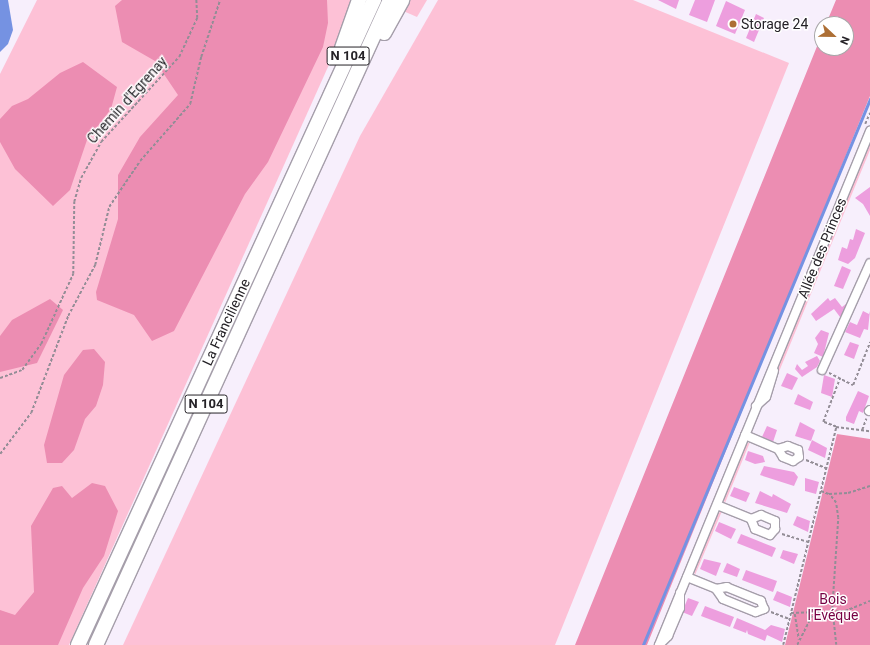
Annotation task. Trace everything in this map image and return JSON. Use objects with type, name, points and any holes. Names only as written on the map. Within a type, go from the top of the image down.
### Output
[{"type":"highway","points":[[322,112],[321,98],[359,0]]},
{"type":"highway","name":"La Francilienne","points":[[78,645],[374,0]]},
{"type":"highway","name":"La Francilienne","points":[[96,645],[390,0]]},
{"type":"highway","points":[[361,63],[374,51],[402,0]]},
{"type":"street","name":"Allée des Princes","points":[[659,645],[668,636],[680,608],[680,592],[756,406],[766,397],[774,380],[774,366],[870,131]]},
{"type":"street","points":[[822,370],[870,263]]},
{"type":"street","points":[[745,435],[778,449],[788,446],[798,450],[799,457]]},
{"type":"street","points":[[717,504],[751,519],[755,529],[770,535],[775,529],[775,521],[761,515],[751,519]]},
{"type":"street","points":[[687,577],[716,589],[723,599],[756,612],[764,609],[761,601],[727,587],[716,589]]},
{"type":"path","name":"Chemin d'Egrenay","points":[[0,378],[22,370],[41,344],[73,274],[73,213],[81,178],[101,142],[179,57],[197,18],[196,0]]},
{"type":"path","points":[[0,454],[30,413],[68,316],[95,265],[109,207],[140,161],[190,104],[201,57],[220,0]]},
{"type":"path","points":[[822,370],[853,385],[870,342]]},
{"type":"path","points":[[840,378],[823,422],[836,427],[870,431]]},
{"type":"path","points":[[862,430],[870,410]]},
{"type":"path","points":[[783,645],[836,427]]},
{"type":"path","points":[[799,457],[826,468]]},
{"type":"path","points":[[820,491],[829,494],[848,494],[870,486]]},
{"type":"path","points":[[829,494],[838,518],[832,609],[836,645]]},
{"type":"path","points":[[775,529],[808,542]]},
{"type":"path","points":[[790,613],[812,615],[832,609],[845,611],[870,600]]},
{"type":"path","points":[[764,609],[789,619]]},
{"type":"path","points":[[796,614],[799,640]]},
{"type":"path","points":[[797,645],[812,615]]},
{"type":"shaded area","points":[[37,0],[354,0],[336,49],[69,645],[0,645],[0,74]]},
{"type":"shaded area","points":[[378,0],[427,0],[417,17]]},
{"type":"shaded area","points":[[438,0],[633,0],[789,63],[555,645],[123,645],[360,136]]},
{"type":"shaded area","points":[[870,141],[870,150],[776,379],[777,367]]},
{"type":"shaded area","points":[[750,442],[725,503],[723,498],[745,445]]},
{"type":"shaded area","points":[[722,511],[695,575],[694,571],[717,514]]},
{"type":"green space","points":[[122,0],[327,0],[328,23],[323,47],[268,162],[245,194],[174,331],[152,341],[134,315],[97,300],[96,292],[118,219],[118,175],[140,137],[178,95],[155,61],[122,42],[115,6]]},
{"type":"green space","points":[[836,0],[870,0],[870,96],[647,645],[575,645],[814,54],[814,56],[854,56],[854,16],[829,16]]},
{"type":"green space","points":[[83,62],[117,87],[111,109],[87,140],[70,190],[53,206],[15,169],[0,142],[0,119],[12,106],[28,99],[60,73]]},
{"type":"green space","points":[[50,299],[63,310],[37,363],[0,372],[0,336],[12,320]]},
{"type":"green space","points":[[94,349],[105,362],[103,385],[96,406],[85,419],[74,450],[62,463],[47,463],[44,445],[64,375],[83,350]]},
{"type":"green space","name":"Bois l'Evéque","points":[[837,434],[870,439],[870,645],[785,645]]},
{"type":"green space","points":[[92,483],[105,486],[118,511],[104,556],[83,588],[58,645],[0,645],[0,610],[15,615],[34,592],[31,526],[53,488],[62,486],[72,498]]},
{"type":"water","points":[[0,0],[8,0],[13,30],[8,44],[0,52]]},
{"type":"building","points":[[658,0],[679,0],[676,9]]},
{"type":"building","points":[[695,0],[715,0],[707,22],[689,15]]},
{"type":"building","points":[[726,1],[745,10],[735,34],[716,26]]},
{"type":"building","points":[[756,14],[764,18],[754,42],[746,38]]},
{"type":"building","points":[[870,187],[870,216],[863,204],[855,198]]},
{"type":"building","points":[[856,229],[865,233],[855,258],[848,264],[838,260],[842,247],[847,249],[850,239],[853,240]]},
{"type":"building","points":[[842,266],[851,270],[843,289],[834,286]]},
{"type":"building","points":[[828,298],[830,301],[835,298],[842,307],[846,304],[846,312],[840,317],[834,309],[816,321],[811,314]]},
{"type":"building","points":[[863,311],[869,314],[870,311],[868,330],[864,329],[860,338],[845,332],[850,322],[857,325]]},
{"type":"building","points":[[821,330],[829,333],[823,357],[814,353],[818,344],[815,338]]},
{"type":"building","points":[[850,342],[859,345],[854,359],[844,355]]},
{"type":"building","points":[[817,356],[820,361],[817,367],[802,377],[795,369],[797,364],[802,370],[808,366],[805,362]]},
{"type":"building","points":[[787,373],[798,378],[792,390],[781,386]]},
{"type":"building","points":[[824,375],[835,379],[832,397],[821,393]]},
{"type":"building","points":[[858,391],[869,396],[863,413],[859,411],[854,424],[846,421],[846,417]]},
{"type":"building","points":[[798,394],[813,402],[810,410],[794,404]]},
{"type":"building","points":[[800,422],[815,430],[811,441],[795,436]]},
{"type":"building","points":[[767,426],[777,430],[773,442],[762,437]]},
{"type":"building","points":[[812,440],[827,448],[825,458],[808,450]]},
{"type":"building","points":[[748,451],[763,456],[765,462],[755,464],[745,460]]},
{"type":"building","points":[[764,466],[794,472],[798,477],[794,486],[760,475]]},
{"type":"building","points":[[805,478],[819,482],[816,494],[805,491]]},
{"type":"building","points":[[734,487],[750,493],[746,502],[730,496]]},
{"type":"building","points":[[760,491],[772,497],[773,494],[791,504],[787,513],[755,503]]},
{"type":"building","points":[[797,516],[810,521],[808,532],[793,525]]},
{"type":"building","points":[[719,522],[736,529],[731,539],[715,531]]},
{"type":"building","points":[[741,534],[776,548],[772,557],[737,543]]},
{"type":"building","points":[[783,550],[798,554],[794,564],[780,558]]},
{"type":"building","points":[[704,559],[721,563],[716,576],[700,569]]},
{"type":"building","points":[[727,563],[740,569],[737,577],[723,572]]},
{"type":"building","points":[[746,570],[777,581],[773,592],[742,580]]},
{"type":"building","points":[[777,591],[792,597],[790,607],[773,600]]},
{"type":"building","points":[[688,598],[699,602],[692,616],[682,612]]},
{"type":"building","points":[[705,606],[734,617],[730,627],[701,616]]},
{"type":"building","points":[[737,618],[765,630],[771,625],[785,629],[782,642],[767,635],[765,641],[748,634],[747,630],[746,633],[733,628]]},
{"type":"waterway","points":[[643,645],[870,99]]},
{"type":"place","name":"Storage 24","points":[[733,24]]}]
